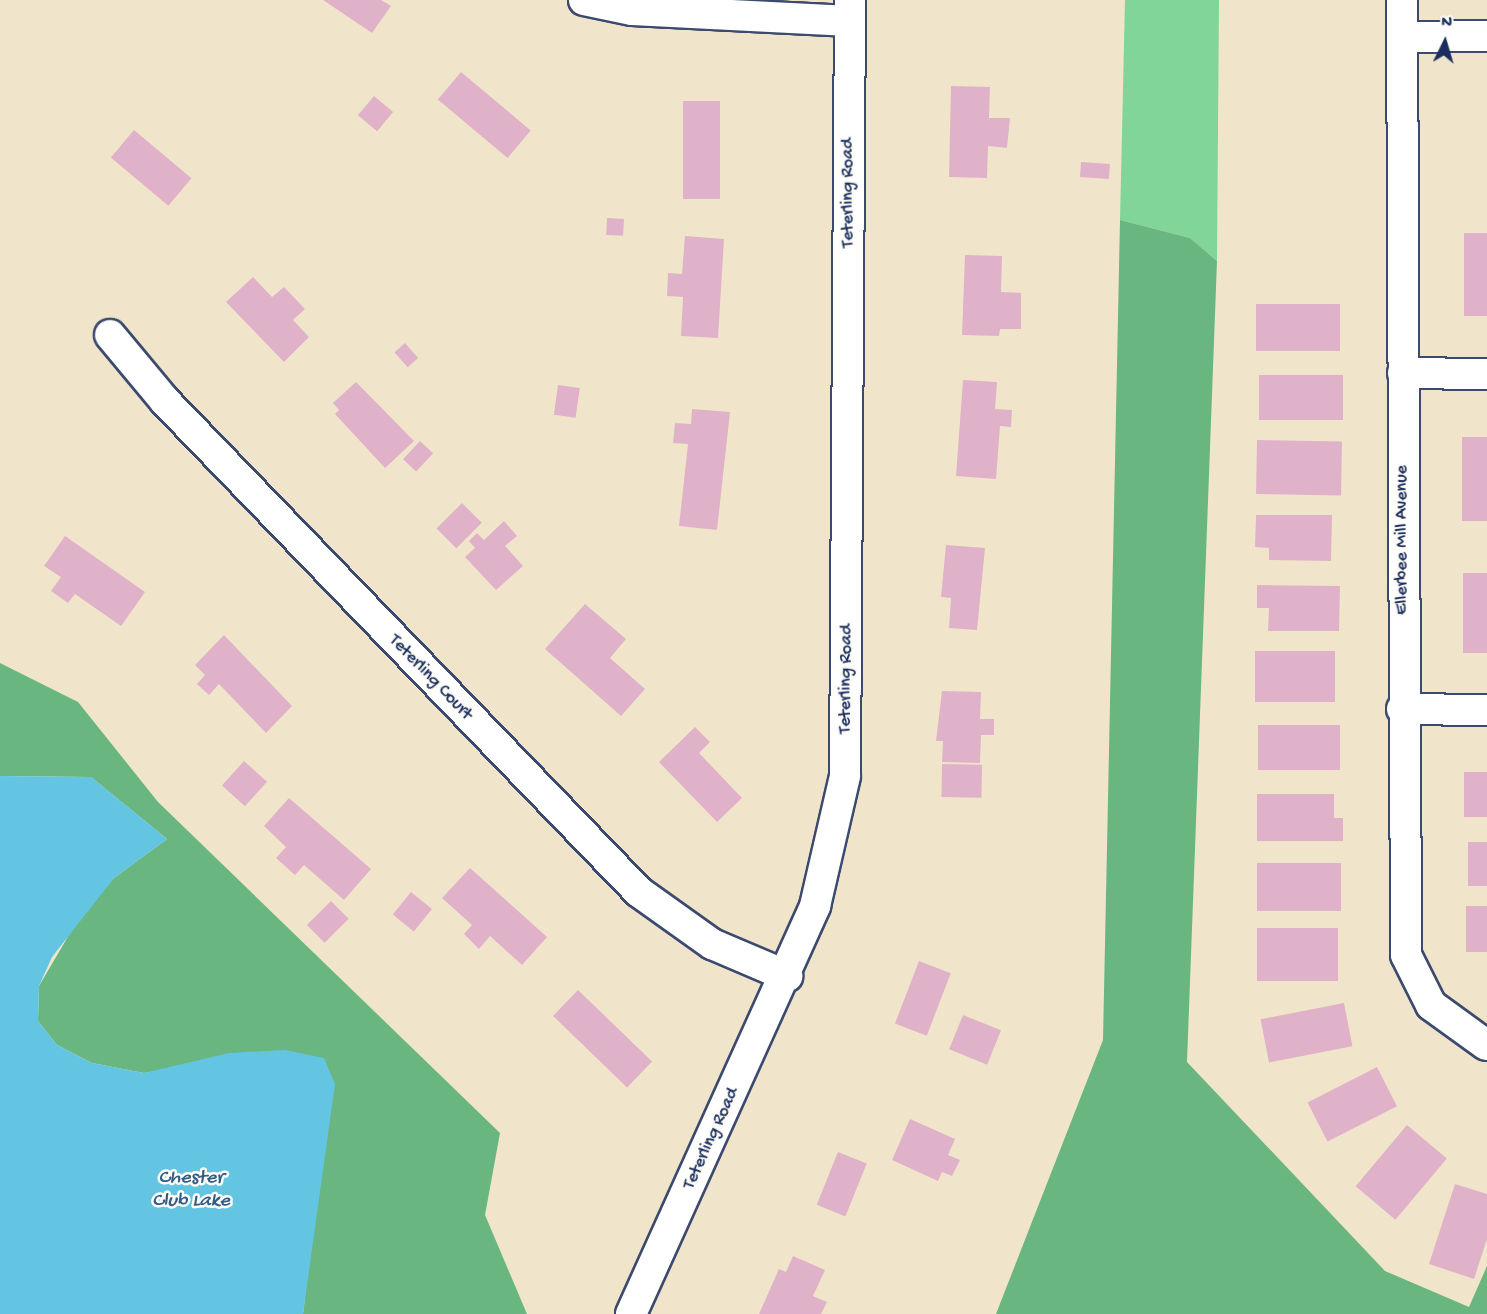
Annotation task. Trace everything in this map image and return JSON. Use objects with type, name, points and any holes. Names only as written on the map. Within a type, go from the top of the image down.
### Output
[{"type":"street","points":[[584,0],[632,10],[850,10]]},
{"type":"street","name":"Ellerbee Mill Avenue","points":[[1402,0],[1402,709],[1406,955],[1431,1005],[1486,1045]]},
{"type":"street","name":"Teterling Road","points":[[631,1314],[787,976],[815,906],[834,840],[849,708],[850,10]]},
{"type":"street","points":[[1402,37],[1487,36]]},
{"type":"street","name":"Teterling Court","points":[[110,335],[181,418],[631,884],[712,944],[787,976]]},
{"type":"street","points":[[1403,373],[1487,374]]},
{"type":"street","points":[[1402,709],[1487,710]]},
{"type":"green space","points":[[1125,0],[1219,0],[1217,261],[1190,238],[1120,220]]},
{"type":"green space","points":[[1120,220],[1190,238],[1217,261],[1187,1062],[1385,1271],[1469,1307],[1487,1266],[1487,1314],[996,1314],[1103,1040]]},
{"type":"green space","points":[[0,663],[78,702],[158,802],[500,1133],[485,1215],[527,1314],[303,1314],[320,1171],[183,1067],[144,1073],[92,1063],[57,1045],[38,1021],[39,986],[80,916],[114,878],[167,839],[91,777],[0,776]]},
{"type":"water","name":"Chester Club Lake","points":[[0,776],[91,777],[167,839],[114,878],[52,957],[39,986],[38,1021],[57,1045],[92,1063],[144,1073],[229,1053],[285,1050],[324,1058],[335,1084],[303,1314],[0,1314]]},
{"type":"building","points":[[323,0],[381,0],[391,6],[372,33]]},
{"type":"building","points":[[461,72],[531,130],[508,158],[438,100]]},
{"type":"building","points":[[951,86],[990,87],[989,118],[1010,118],[1007,148],[988,146],[987,178],[949,177]]},
{"type":"building","points":[[374,96],[393,112],[377,131],[358,115]]},
{"type":"building","points":[[683,101],[720,101],[720,199],[683,199]]},
{"type":"building","points":[[134,130],[191,178],[168,206],[111,158]]},
{"type":"building","points":[[1081,162],[1110,164],[1109,179],[1080,177]]},
{"type":"building","points":[[607,218],[624,219],[623,236],[606,235]]},
{"type":"building","points":[[1464,233],[1487,233],[1487,316],[1464,316]]},
{"type":"building","points":[[685,236],[724,239],[718,338],[681,336],[683,297],[667,296],[668,273],[682,274]]},
{"type":"building","points":[[965,255],[1002,256],[1001,292],[1021,293],[1021,329],[1000,329],[999,336],[962,335]]},
{"type":"building","points":[[253,277],[272,297],[284,287],[305,309],[293,320],[309,337],[284,362],[226,302]]},
{"type":"building","points":[[1256,304],[1340,304],[1340,351],[1256,351]]},
{"type":"building","points":[[405,343],[418,358],[408,367],[394,352]]},
{"type":"building","points":[[1259,375],[1343,375],[1343,420],[1259,420]]},
{"type":"building","points":[[963,380],[997,382],[995,409],[1012,410],[1011,427],[1000,426],[996,479],[956,476]]},
{"type":"building","points":[[356,382],[414,441],[385,468],[335,414],[339,410],[333,403]]},
{"type":"building","points":[[558,385],[580,388],[576,418],[554,415]]},
{"type":"building","points":[[692,409],[730,412],[717,530],[679,526],[688,444],[673,443],[675,423],[691,424]]},
{"type":"building","points":[[1462,437],[1487,437],[1487,521],[1462,521]]},
{"type":"building","points":[[1257,440],[1342,441],[1341,495],[1256,494]]},
{"type":"building","points":[[420,441],[433,453],[416,472],[403,459]]},
{"type":"building","points":[[462,503],[482,523],[456,548],[437,528]]},
{"type":"building","points":[[1256,515],[1332,515],[1331,561],[1269,560],[1269,548],[1255,547]]},
{"type":"building","points":[[504,521],[517,536],[505,546],[523,566],[496,590],[465,557],[475,548],[469,541],[477,533],[484,540]]},
{"type":"building","points":[[65,536],[145,592],[121,626],[75,594],[68,603],[51,591],[61,577],[44,566]]},
{"type":"building","points":[[946,545],[985,548],[977,630],[949,628],[951,598],[941,597]]},
{"type":"building","points":[[1463,573],[1487,573],[1487,653],[1463,653]]},
{"type":"building","points":[[1257,585],[1340,586],[1339,631],[1268,631],[1269,608],[1257,608]]},
{"type":"building","points":[[585,604],[626,639],[610,658],[645,689],[621,716],[545,649]]},
{"type":"building","points":[[224,635],[292,706],[266,733],[219,684],[209,695],[197,684],[205,675],[195,665]]},
{"type":"building","points":[[1255,651],[1335,651],[1335,702],[1255,702]]},
{"type":"building","points":[[942,691],[981,692],[980,719],[994,719],[994,735],[981,735],[980,763],[942,762],[943,741],[936,741]]},
{"type":"building","points":[[1258,725],[1340,725],[1340,770],[1258,770]]},
{"type":"building","points":[[695,727],[710,742],[699,753],[742,798],[717,822],[659,762]]},
{"type":"building","points":[[244,761],[267,782],[245,806],[222,786]]},
{"type":"building","points":[[942,764],[982,765],[981,798],[941,797]]},
{"type":"building","points":[[1464,772],[1487,772],[1487,817],[1464,817]]},
{"type":"building","points":[[1257,794],[1334,794],[1334,818],[1343,818],[1343,841],[1257,841]]},
{"type":"building","points":[[289,798],[371,869],[344,900],[304,865],[295,875],[276,858],[286,847],[264,826]]},
{"type":"building","points":[[1468,842],[1487,842],[1487,886],[1468,886]]},
{"type":"building","points":[[1257,863],[1341,863],[1341,911],[1257,911]]},
{"type":"building","points":[[470,868],[547,937],[522,965],[490,936],[479,949],[464,934],[472,925],[442,898]]},
{"type":"building","points":[[411,892],[432,909],[414,932],[393,915]]},
{"type":"building","points":[[331,901],[349,919],[325,943],[307,925]]},
{"type":"building","points":[[1466,906],[1487,906],[1487,952],[1466,952]]},
{"type":"building","points":[[1257,928],[1338,928],[1338,981],[1257,981]]},
{"type":"building","points":[[919,961],[951,973],[927,1036],[895,1024]]},
{"type":"building","points":[[578,990],[652,1062],[627,1087],[553,1016]]},
{"type":"building","points":[[1344,1003],[1352,1046],[1269,1062],[1261,1019]]},
{"type":"building","points":[[963,1015],[1001,1030],[987,1065],[949,1049]]},
{"type":"building","points":[[1377,1067],[1397,1106],[1327,1142],[1308,1102]]},
{"type":"building","points":[[910,1119],[955,1139],[948,1155],[960,1160],[952,1176],[942,1172],[938,1181],[892,1160]]},
{"type":"building","points":[[1407,1125],[1447,1158],[1395,1220],[1356,1186]]},
{"type":"building","points":[[838,1152],[867,1164],[845,1216],[817,1205]]},
{"type":"building","points":[[1455,1184],[1487,1194],[1487,1239],[1474,1279],[1429,1264]]},
{"type":"building","points":[[793,1256],[825,1270],[813,1296],[827,1302],[821,1314],[759,1314],[779,1269],[786,1272]]}]
